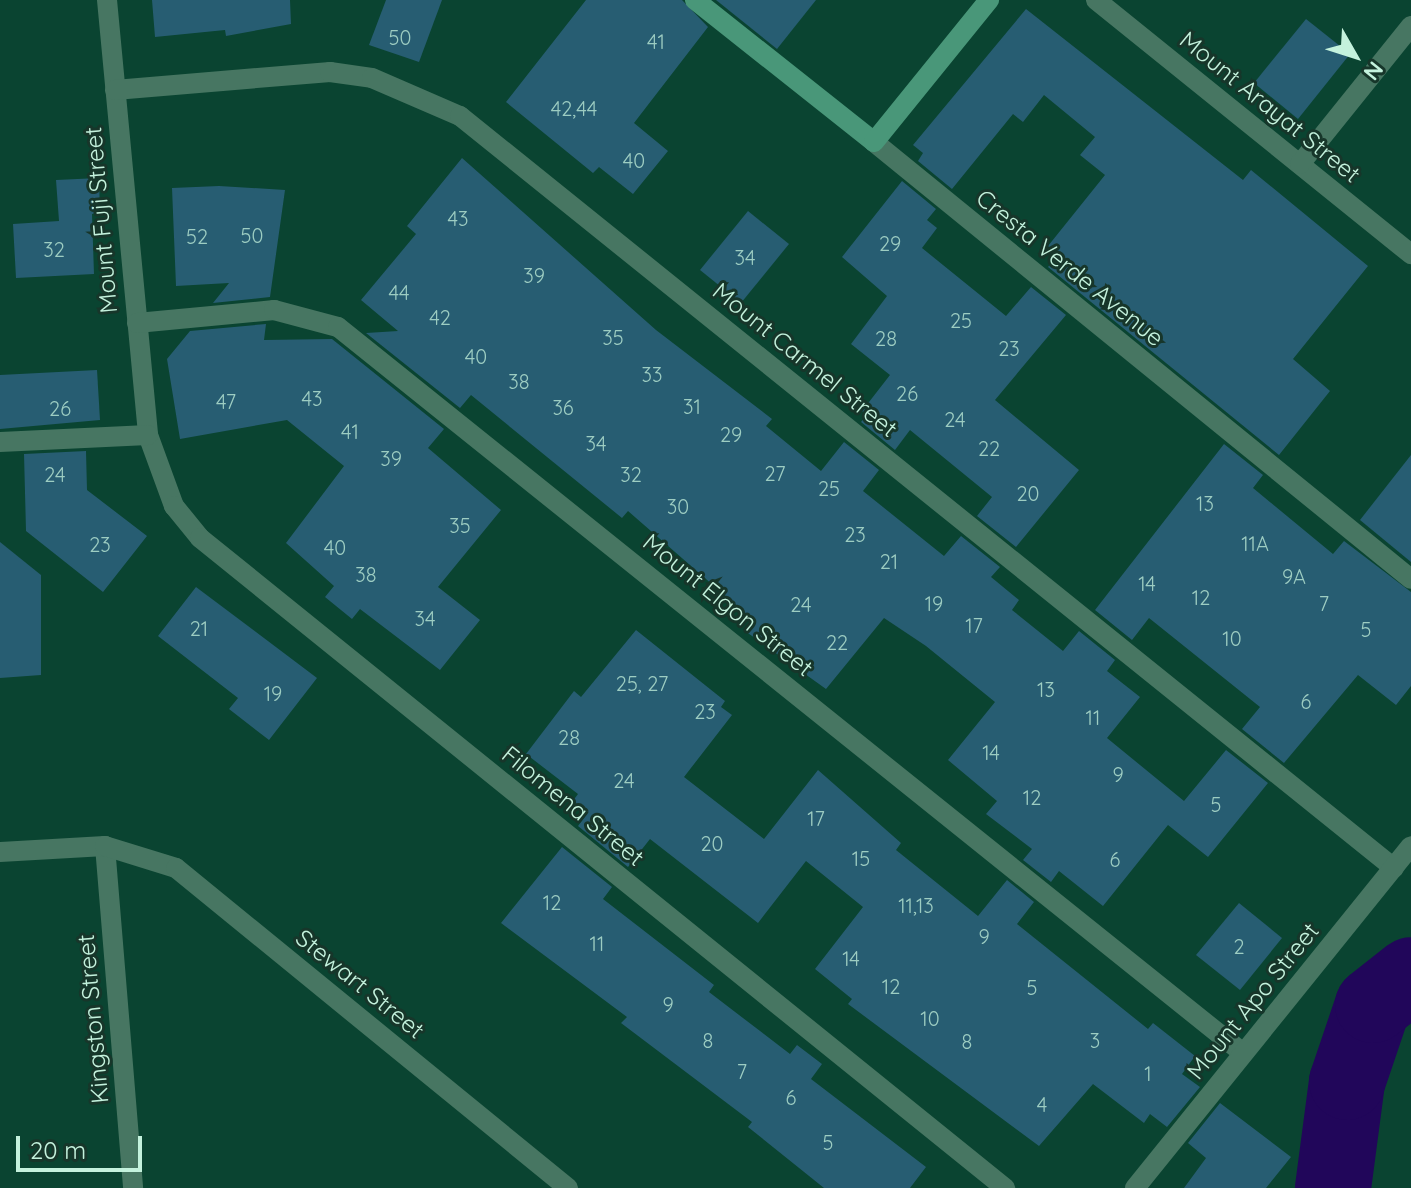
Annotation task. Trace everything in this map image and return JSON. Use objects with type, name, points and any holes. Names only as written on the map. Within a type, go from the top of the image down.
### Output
[{"type":"street","name":"Mount Fuji Street","points":[[107,0],[148,435]]},
{"type":"street","name":"Cresta Verde Avenue","points":[[695,0],[1411,579]]},
{"type":"street","points":[[874,142],[989,0]]},
{"type":"street","name":"Mount Arayat Street","points":[[1096,0],[1411,254]]},
{"type":"street","points":[[1300,164],[1411,26]]},
{"type":"street","name":"Mount Carmel Street","points":[[115,90],[330,72],[372,78],[460,116],[1394,868]]},
{"type":"street","name":"Mount Elgon Street","points":[[137,323],[274,310],[338,327],[1243,1053]]},
{"type":"street","points":[[0,442],[148,435]]},
{"type":"street","name":"Filomena Street","points":[[148,435],[174,506],[200,538],[1005,1188]]},
{"type":"street","points":[[0,852],[105,846]]},
{"type":"street","name":"Kingston Street","points":[[105,846],[133,1188]]},
{"type":"street","name":"Stewart Street","points":[[105,846],[176,868],[568,1188]]},
{"type":"street","name":"Mount Apo Street","points":[[1135,1188],[1411,846]]},
{"type":"building","points":[[152,0],[290,0],[291,24],[226,36],[225,30],[155,37]]},
{"type":"building","points":[[386,0],[442,0],[419,62],[369,45]]},
{"type":"building","points":[[586,0],[682,0],[708,27],[634,123],[668,151],[633,194],[599,167],[593,173],[506,102]]},
{"type":"building","points":[[716,0],[816,0],[777,49]]},
{"type":"building","points":[[1026,9],[1243,180],[1251,170],[1368,266],[1293,359],[1330,391],[1279,455],[1048,267],[1058,255],[1048,246],[1105,175],[1080,155],[1095,137],[1044,95],[1023,122],[1013,114],[952,189],[918,161],[923,153],[913,145]]},
{"type":"building","points":[[1306,19],[1350,54],[1298,119],[1254,83]]},
{"type":"building","points":[[462,158],[656,330],[772,419],[766,426],[821,471],[844,442],[879,470],[863,491],[944,556],[961,536],[1000,567],[991,577],[1019,600],[1012,610],[1063,651],[1079,631],[1115,660],[1107,671],[1140,697],[1107,738],[1184,801],[1226,750],[1268,783],[1208,857],[1168,825],[1103,906],[1059,871],[1051,882],[1023,860],[1032,849],[986,814],[997,801],[948,760],[995,702],[926,646],[884,618],[826,689],[745,631],[753,620],[628,511],[622,518],[471,395],[460,408],[366,333],[398,331],[361,300],[416,234],[407,226]]},
{"type":"building","points":[[99,178],[100,213],[92,214],[94,274],[16,278],[13,224],[59,221],[56,180]]},
{"type":"building","points":[[902,181],[936,209],[927,220],[937,228],[922,248],[1006,316],[1031,287],[1066,315],[995,400],[1079,470],[1016,547],[977,516],[992,497],[910,430],[895,450],[861,422],[867,415],[862,411],[890,375],[851,344],[887,296],[842,257]]},
{"type":"building","points":[[219,186],[285,190],[270,297],[213,303],[229,283],[176,286],[172,188]]},
{"type":"building","points":[[748,211],[789,244],[741,303],[700,270]]},
{"type":"building","points":[[266,324],[264,340],[332,339],[444,429],[428,448],[501,510],[438,587],[480,620],[440,670],[360,609],[352,619],[325,597],[334,586],[286,543],[344,466],[287,420],[180,439],[167,359],[190,331]]},
{"type":"building","points":[[97,370],[100,420],[0,429],[0,375]]},
{"type":"building","points":[[1224,444],[1263,475],[1253,488],[1333,554],[1344,541],[1411,592],[1411,686],[1396,705],[1358,675],[1284,763],[1242,729],[1260,707],[1149,618],[1132,640],[1095,610]]},
{"type":"building","points":[[86,451],[87,490],[147,536],[103,592],[26,531],[24,454]]},
{"type":"building","points":[[1411,455],[1411,562],[1360,520]]},
{"type":"building","points":[[0,542],[41,575],[41,675],[0,678]]},
{"type":"building","points":[[196,587],[317,678],[269,740],[229,709],[238,698],[158,636]]},
{"type":"building","points":[[636,630],[725,701],[721,707],[732,715],[684,777],[764,839],[818,770],[901,843],[896,850],[978,916],[1007,880],[1034,902],[1017,924],[1148,1029],[1153,1023],[1195,1056],[1182,1074],[1200,1087],[1167,1127],[1150,1114],[1144,1123],[1093,1084],[1039,1146],[848,1004],[852,999],[815,969],[863,907],[806,861],[758,923],[650,839],[628,867],[578,826],[587,814],[572,802],[578,794],[526,754],[574,691],[581,697]]},
{"type":"building","points":[[562,847],[612,887],[603,899],[714,985],[709,992],[790,1054],[797,1045],[822,1064],[811,1079],[926,1167],[910,1188],[824,1188],[748,1127],[752,1122],[621,1023],[627,1017],[501,923]]},
{"type":"building","points":[[1239,903],[1282,938],[1240,990],[1196,955]]},
{"type":"building","points":[[1220,1103],[1291,1157],[1266,1188],[1184,1188],[1206,1158],[1188,1143]]},
{"type":"waterway","points":[[1333,1188],[1347,1082],[1373,1005],[1411,975]]}]
